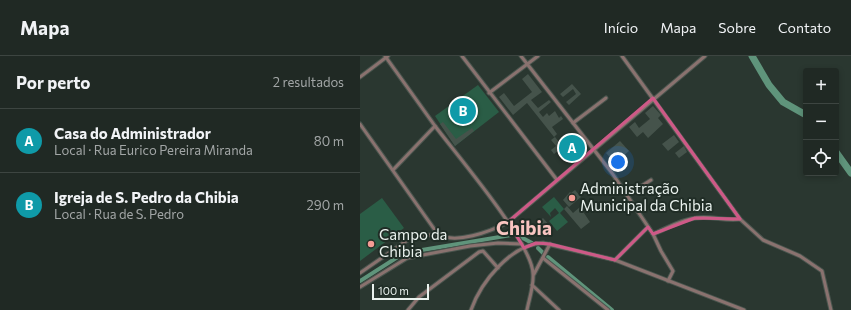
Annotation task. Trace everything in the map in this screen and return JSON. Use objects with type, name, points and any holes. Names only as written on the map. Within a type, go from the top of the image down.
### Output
[{"type":"street","points":[[462,56],[557,180]]},
{"type":"street","points":[[521,56],[628,195],[653,234],[673,271],[668,281]]},
{"type":"street","points":[[489,93],[538,56]]},
{"type":"street","points":[[622,56],[740,219],[763,240],[800,256],[822,271],[831,310]]},
{"type":"street","points":[[360,273],[409,239],[430,235],[444,237],[474,235],[492,230],[508,222],[653,98],[705,56]]},
{"type":"street","points":[[360,77],[386,57],[435,126],[508,222],[529,257],[534,274]]},
{"type":"street","points":[[573,123],[606,98]]},
{"type":"street","points":[[360,124],[433,227],[444,237]]},
{"type":"street","points":[[393,170],[435,126]]},
{"type":"street","points":[[628,195],[651,180]]},
{"type":"street","points":[[653,234],[695,218],[740,219]]},
{"type":"street","points":[[615,260],[648,227]]},
{"type":"street","points":[[360,287],[406,258],[470,246],[498,243],[522,244]]},
{"type":"street","points":[[471,310],[484,283],[498,268],[524,248],[536,243],[550,244],[615,260],[744,310]]},
{"type":"street","points":[[527,310],[534,274],[550,244]]},
{"type":"street","points":[[408,310],[419,297],[479,252],[484,251],[498,268]]},
{"type":"street","points":[[543,258],[608,310]]},
{"type":"street","points":[[532,285],[559,310]]},
{"type":"highlighted area","points":[[653,98],[740,219],[695,218],[653,234],[648,227],[615,260],[550,244],[536,243],[524,248],[508,222]]},
{"type":"green space","points":[[478,85],[499,112],[455,146],[435,116]]},
{"type":"green space","points":[[554,197],[564,209],[560,213],[568,222],[557,231],[549,221],[559,213],[555,208],[550,213],[551,217],[542,207]]},
{"type":"green space","name":"Campo da Chibia","points":[[382,198],[404,228],[360,261],[360,214]]},
{"type":"building","points":[[528,74],[542,92],[531,100],[538,108],[549,100],[551,102],[539,112],[543,117],[547,113],[549,116],[555,111],[559,118],[561,116],[563,119],[552,127],[557,134],[554,137],[527,103],[513,115],[499,97],[504,93],[514,106],[532,92],[522,79]]},
{"type":"building","points":[[572,84],[581,94],[569,105],[566,102],[576,94],[573,89],[563,97],[560,94]]},
{"type":"building","points":[[475,102],[478,106],[462,121],[453,110],[460,104],[464,110]]},
{"type":"building","points":[[653,106],[661,115],[658,118],[663,124],[648,138],[643,132],[637,137],[629,127],[635,122],[639,128],[650,119],[645,113]]},
{"type":"building","points":[[443,122],[456,139],[472,128],[474,131],[455,146],[440,124]]},
{"type":"building","points":[[569,134],[571,137],[569,138],[576,146],[574,151],[572,153],[565,145],[554,154],[551,150],[556,146],[551,140],[555,137],[559,142]]},
{"type":"building","points":[[674,135],[679,142],[668,151],[662,144]]},
{"type":"building","points":[[620,141],[629,151],[615,163],[606,153]]},
{"type":"building","points":[[684,146],[687,152],[679,158],[675,153]]},
{"type":"building","name":"Administração Municipal da Chibia","points":[[575,190],[581,197],[569,207],[563,200],[570,192],[571,193]]},
{"type":"building","points":[[567,206],[573,213],[580,207],[590,222],[581,229],[564,209]]},
{"type":"building","points":[[543,218],[551,227],[543,233],[536,224]]},
{"type":"waterway","points":[[752,56],[769,85],[783,102],[803,113]]},
{"type":"waterway","points":[[839,156],[851,173]]},
{"type":"waterway","points":[[360,281],[404,253],[511,235]]},
{"type":"waterway","points":[[517,235],[532,243]]},
{"type":"waterway","points":[[538,248],[543,253]]},
{"type":"waterway","points":[[548,257],[612,310]]},
{"type":"place","name":"Igreja de S. Pedro da Chibia","points":[[463,111]]},
{"type":"place","name":"Casa do Administrador","points":[[572,148]]},
{"type":"place","name":"Administração Municipal da Chibia","points":[[572,198]]},
{"type":"place","name":"Campo da Chibia","points":[[371,244]]},
{"type":"district","name":"Chibia","points":[[524,228]]}]
